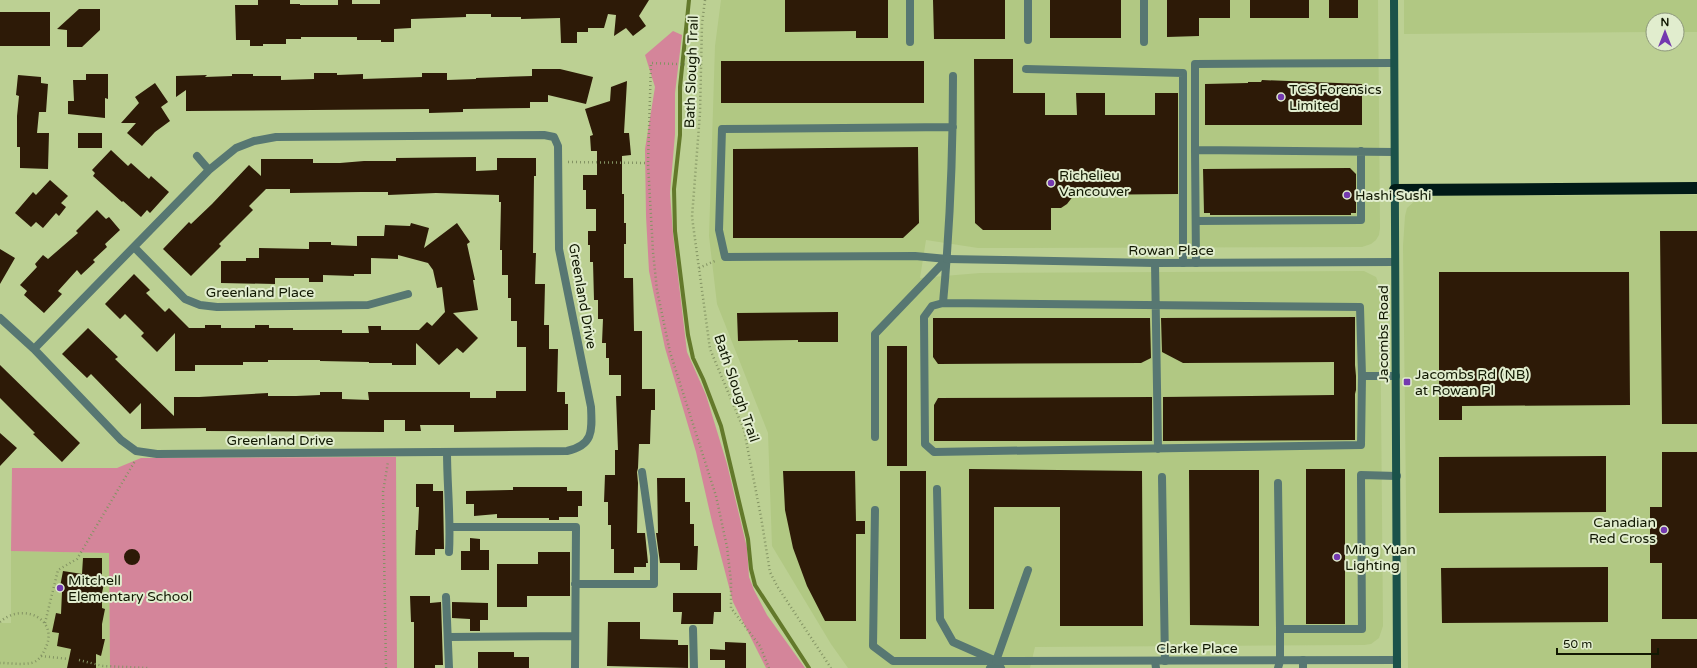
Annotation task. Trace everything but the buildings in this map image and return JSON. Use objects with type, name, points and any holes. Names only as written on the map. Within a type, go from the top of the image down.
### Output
[{"type":"highway","points":[[1395,190],[1697,188]]},
{"type":"street","points":[[910,0],[910,42]]},
{"type":"street","points":[[1028,0],[1028,40]]},
{"type":"street","points":[[1144,0],[1144,42]]},
{"type":"street","name":"Jacombs Road","points":[[1394,0],[1397,664]]},
{"type":"street","points":[[1196,263],[1195,64],[1394,63]]},
{"type":"street","points":[[1026,69],[1183,73],[1183,263]]},
{"type":"street","points":[[943,303],[953,127],[953,76]]},
{"type":"street","points":[[725,257],[719,230],[722,129],[953,127]]},
{"type":"street","name":"Greenland Drive","points":[[0,318],[34,349],[121,440],[136,451],[157,454],[567,451],[579,448],[587,440],[592,428],[590,407],[559,249],[558,146],[554,137],[544,135],[276,137],[254,141],[236,148],[209,170],[34,349]]},
{"type":"street","points":[[1195,150],[1394,152]]},
{"type":"street","points":[[1196,221],[1361,220],[1361,151]]},
{"type":"street","points":[[197,156],[209,170]]},
{"type":"street","name":"Greenland Place","points":[[134,247],[185,299],[200,305],[217,307],[368,305],[408,294]]},
{"type":"street","name":"Rowan Place","points":[[725,257],[915,256],[946,259],[1155,264],[1395,262]]},
{"type":"street","points":[[875,437],[874,334],[946,259]]},
{"type":"street","points":[[1155,264],[1158,449]]},
{"type":"street","points":[[943,303],[1156,305],[1360,307],[1362,376],[1361,445],[934,452],[925,444],[924,317],[932,306],[943,303]]},
{"type":"street","points":[[1362,376],[1396,376]]},
{"type":"street","points":[[447,452],[447,488],[450,527],[449,552]]},
{"type":"street","points":[[576,584],[654,584],[654,556],[642,472]]},
{"type":"street","points":[[1280,629],[1362,629],[1361,475],[1396,476]]},
{"type":"street","points":[[1162,477],[1166,661]]},
{"type":"street","points":[[1278,483],[1279,664]]},
{"type":"street","points":[[937,489],[940,619],[954,642],[999,665]]},
{"type":"street","name":"Clarke Place","points":[[875,510],[873,646],[893,661],[999,665],[1155,664],[1166,661],[1279,664],[1397,664]]},
{"type":"street","points":[[450,527],[576,527],[575,668]]},
{"type":"street","points":[[999,665],[1028,570]]},
{"type":"street","points":[[446,597],[449,637],[449,668]]},
{"type":"street","points":[[693,629],[694,668]]},
{"type":"street","points":[[449,637],[575,636]]},
{"type":"street","points":[[990,668],[999,665]]},
{"type":"path","name":"Bath Slough Trail","points":[[705,0],[702,24],[700,113],[692,217],[710,349],[744,430],[770,572],[777,586],[831,668]]},
{"type":"path","points":[[702,65],[651,63],[648,163],[653,252],[657,290],[670,352],[716,496],[727,547],[731,581],[731,608],[760,646],[769,668]]},
{"type":"path","points":[[558,163],[648,163]]},
{"type":"path","points":[[699,268],[725,257]]},
{"type":"path","points":[[45,623],[58,570],[77,559],[135,460]]},
{"type":"path","points":[[386,668],[383,492],[388,460]]},
{"type":"path","points":[[0,622],[7,616],[19,612],[26,612],[34,615],[45,623],[48,630],[49,640],[41,656],[32,663],[0,663]]},
{"type":"path","points":[[41,656],[69,659]]},
{"type":"path","points":[[79,660],[103,666],[148,668]]},
{"type":"shaded area","points":[[721,0],[1378,0],[1380,228],[1379,235],[1371,244],[1362,247],[978,248],[926,240],[920,278],[980,273],[1364,271],[1376,277],[1380,287],[1383,626],[1379,638],[1371,644],[1364,645],[1035,647],[1030,668],[848,668],[831,644],[772,546],[768,433],[717,304],[709,236],[715,46]]},
{"type":"shaded area","points":[[1404,0],[1697,0],[1697,32],[1685,32],[1685,12],[1645,12],[1645,32],[1404,34]]},
{"type":"shaded area","points":[[673,31],[682,35],[675,93],[675,134],[670,193],[673,234],[687,352],[706,395],[727,464],[747,548],[749,577],[767,615],[805,668],[766,668],[733,602],[713,526],[696,452],[665,348],[649,271],[645,149],[655,87],[645,55]]},
{"type":"shaded area","points":[[1697,195],[1697,668],[1408,668],[1403,246],[1407,208],[1417,199],[1428,196]]},
{"type":"shaded area","points":[[396,457],[397,668],[110,668],[109,553],[11,551],[12,468],[117,468],[141,458]]},
{"type":"shaded area","name":"Mitchell Elementary School","points":[[11,551],[109,553],[110,668],[0,668],[0,623],[11,623]]},
{"type":"waterway","points":[[689,0],[680,87],[680,135],[674,189],[675,231],[688,335],[693,358],[703,379],[721,426],[748,539],[751,569],[755,585],[809,668]]},
{"type":"place","name":"TCS Forensics Limited","points":[[1281,97]]},
{"type":"place","name":"Richelieu Vancouver","points":[[1051,183]]},
{"type":"place","name":"Hashi Sushi","points":[[1347,195]]},
{"type":"place","name":"Jacombs Rd (NB) at Rowan Pl","points":[[1407,382]]},
{"type":"place","name":"Canadian Red Cross","points":[[1664,530]]},
{"type":"place","name":"Ming Yuan Lighting","points":[[1337,557]]},
{"type":"place","name":"Mitchell Elementary School","points":[[60,588]]}]
